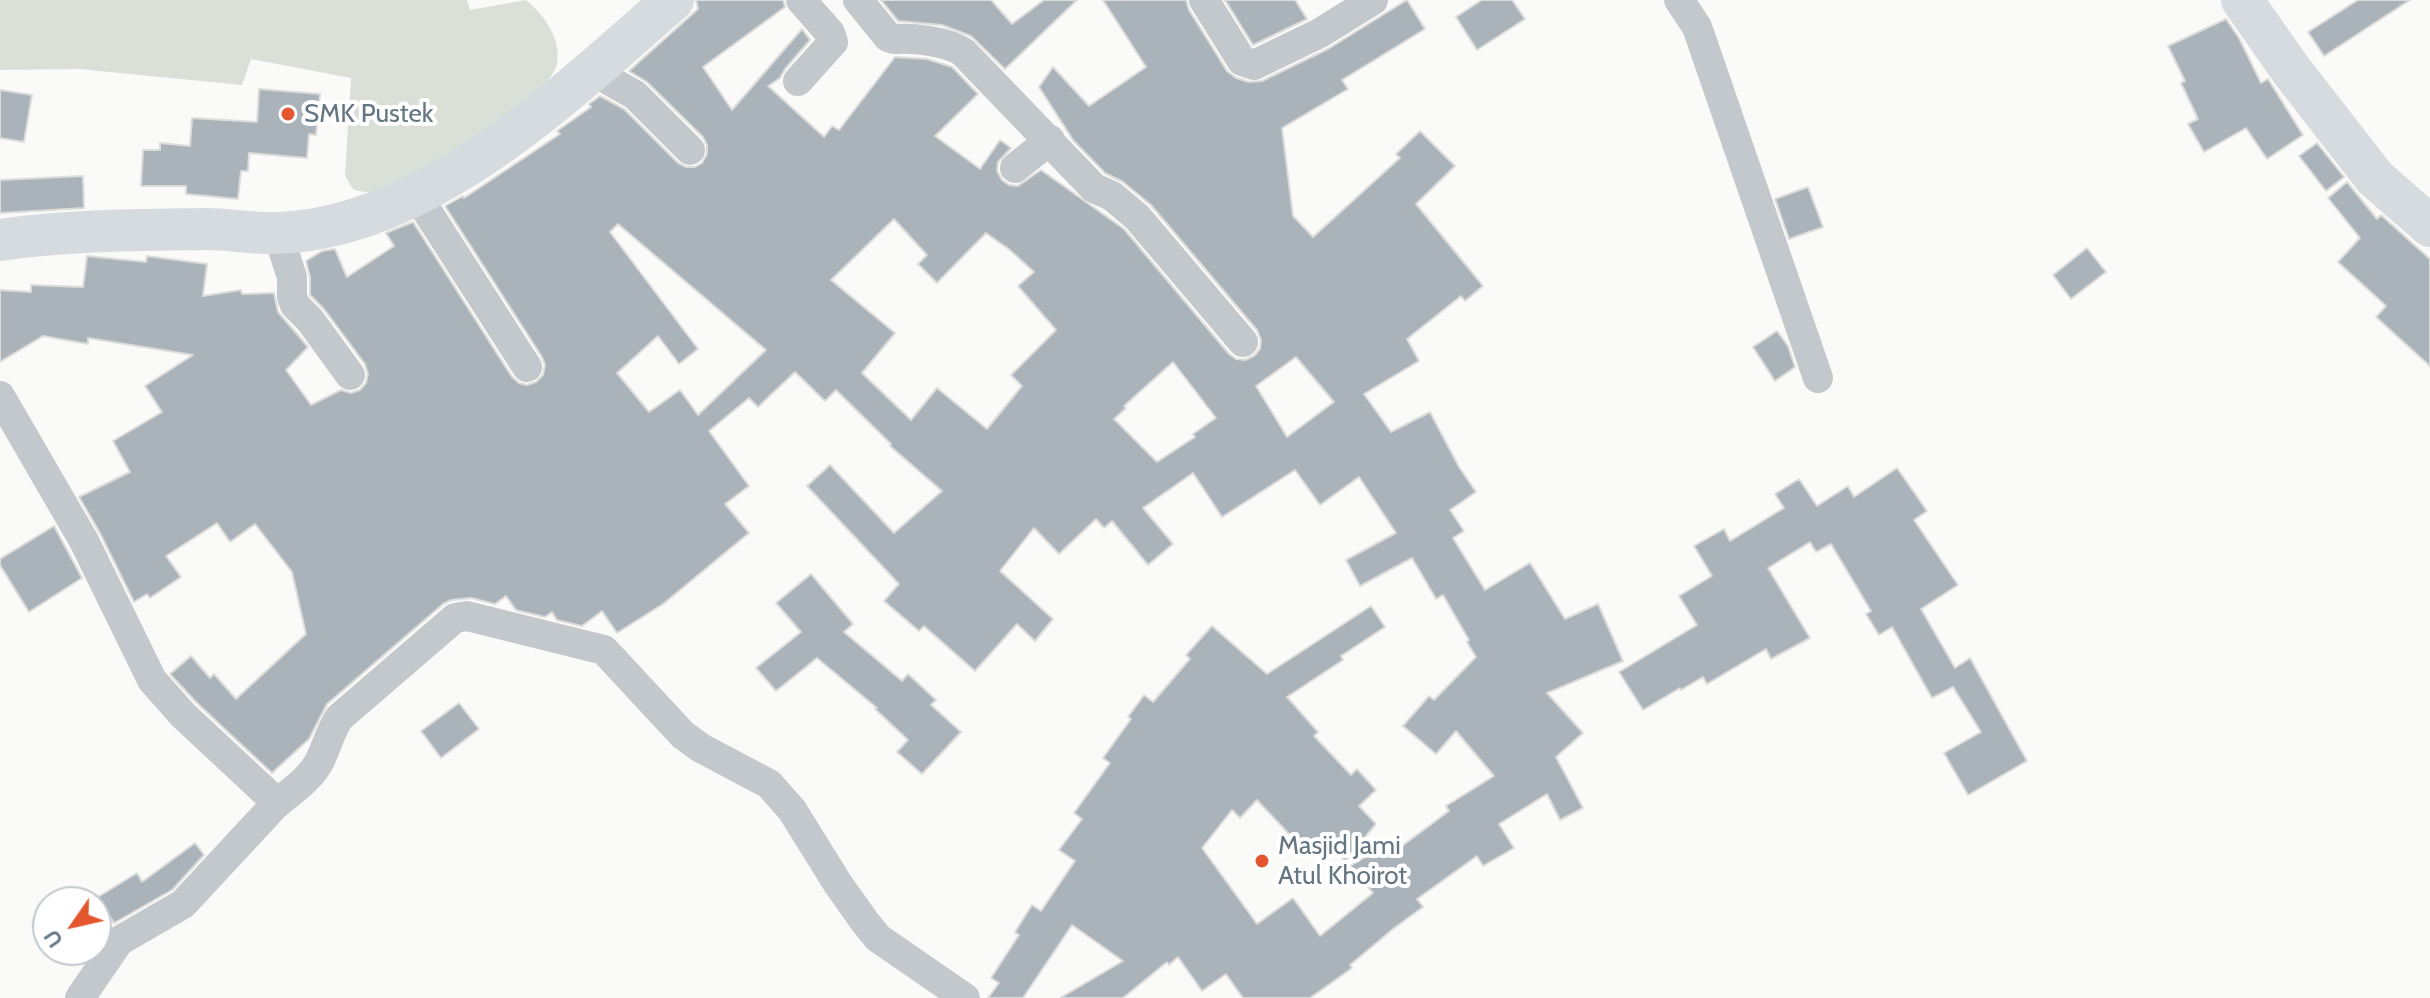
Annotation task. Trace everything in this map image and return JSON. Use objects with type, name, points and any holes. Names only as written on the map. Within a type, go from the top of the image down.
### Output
[{"type":"main road","points":[[0,240],[45,234],[209,229],[278,234],[307,231],[361,218],[395,205],[482,158],[673,0]]},
{"type":"main road","points":[[2242,0],[2291,70],[2375,178],[2430,226]]},
{"type":"street","points":[[798,81],[833,42],[830,33],[801,0]]},
{"type":"street","points":[[858,0],[888,37],[940,42],[963,52],[1094,188],[1112,196],[1137,217],[1243,342]]},
{"type":"street","points":[[1204,0],[1242,61],[1254,65],[1320,33],[1373,0]]},
{"type":"street","points":[[1679,0],[1697,27],[1818,378]]},
{"type":"street","points":[[591,70],[635,95],[690,150]]},
{"type":"street","points":[[1015,168],[1050,140]]},
{"type":"street","points":[[416,194],[527,367]]},
{"type":"street","points":[[278,234],[292,277],[295,305],[310,320],[350,375]]},
{"type":"street","points":[[0,396],[84,541],[152,680],[183,715],[272,798],[274,806]]},
{"type":"street","points":[[80,998],[119,941],[183,904],[274,806],[315,769],[331,729],[339,718],[455,618],[467,616],[604,650],[683,735],[769,784],[792,810],[838,884],[878,938],[965,998]]},
{"type":"shaded area","points":[[0,0],[467,0],[470,10],[526,0],[550,28],[558,55],[551,77],[538,91],[477,138],[392,191],[363,192],[353,189],[345,175],[351,78],[251,59],[242,85],[79,69],[0,70]]},
{"type":"building","points":[[696,0],[783,0],[785,7],[703,67],[732,110],[802,29],[810,40],[780,78],[768,86],[824,137],[832,126],[839,130],[895,57],[927,59],[952,67],[978,94],[935,136],[980,169],[1000,140],[1011,148],[998,162],[997,171],[1002,180],[1018,186],[1041,170],[1124,229],[1229,354],[1245,360],[1260,349],[1257,330],[1151,205],[1123,182],[1105,173],[1073,140],[1039,87],[1053,67],[1089,106],[1146,67],[1103,0],[1186,0],[1189,10],[1227,71],[1249,82],[1262,81],[1328,49],[1407,0],[1425,29],[1342,80],[1348,89],[1282,128],[1293,216],[1313,237],[1400,158],[1396,154],[1420,131],[1455,166],[1416,204],[1483,286],[1465,301],[1461,296],[1407,339],[1419,361],[1364,394],[1391,432],[1430,412],[1476,492],[1450,510],[1464,531],[1453,538],[1485,590],[1530,563],[1565,619],[1598,604],[1623,661],[1547,693],[1583,733],[1556,757],[1583,808],[1560,820],[1547,794],[1499,824],[1514,848],[1483,866],[1477,856],[1417,899],[1423,907],[1350,965],[1352,968],[1310,998],[1243,998],[1226,974],[1202,991],[1178,957],[1169,965],[1167,962],[1123,998],[1060,998],[1123,961],[1072,925],[1023,998],[988,998],[999,983],[991,978],[1019,935],[1015,932],[1032,905],[1041,911],[1075,861],[1059,850],[1082,819],[1074,813],[1110,763],[1103,758],[1144,695],[1153,702],[1190,659],[1186,655],[1212,626],[1267,674],[1371,606],[1385,627],[1341,656],[1343,660],[1287,697],[1318,732],[1314,736],[1351,775],[1357,769],[1376,790],[1359,806],[1376,824],[1345,861],[1323,835],[1306,852],[1257,800],[1240,818],[1232,810],[1202,848],[1257,924],[1293,898],[1320,936],[1373,893],[1350,866],[1391,841],[1398,849],[1449,811],[1446,806],[1494,776],[1456,731],[1436,754],[1403,726],[1429,696],[1434,700],[1476,657],[1443,595],[1436,599],[1412,558],[1360,586],[1346,560],[1396,533],[1359,477],[1320,505],[1295,470],[1222,517],[1193,473],[1143,508],[1173,544],[1148,565],[1112,521],[1104,528],[1096,519],[1059,554],[1034,528],[1000,571],[1053,619],[1035,641],[1017,624],[975,671],[924,626],[919,631],[884,601],[899,584],[807,486],[830,465],[894,533],[942,491],[890,446],[836,390],[825,401],[795,372],[758,407],[749,398],[709,431],[749,486],[725,504],[749,533],[663,604],[617,633],[602,611],[582,626],[557,620],[552,612],[545,617],[516,610],[506,596],[495,604],[471,598],[451,600],[327,704],[309,739],[272,773],[170,674],[191,656],[210,678],[214,674],[236,699],[306,634],[292,572],[255,524],[230,542],[217,523],[166,556],[181,577],[150,598],[147,594],[134,602],[79,497],[130,472],[113,441],[162,412],[145,386],[193,355],[88,338],[88,344],[43,336],[0,362],[0,290],[31,292],[31,285],[83,287],[87,256],[146,262],[147,256],[207,264],[203,296],[241,290],[242,294],[274,293],[278,312],[308,347],[286,370],[311,405],[341,390],[351,393],[360,390],[368,374],[365,364],[310,295],[306,261],[322,251],[335,249],[347,277],[394,246],[386,233],[413,222],[512,377],[527,385],[536,382],[543,375],[545,365],[542,357],[445,206],[464,198],[560,134],[557,131],[591,107],[589,104],[600,96],[624,109],[678,163],[695,167],[702,163],[707,154],[703,137],[647,82],[629,71],[698,9]],"holes":[[[894,219],[927,255],[918,264],[937,283],[986,233],[1034,272],[1018,286],[1056,330],[1011,375],[1022,386],[987,429],[937,388],[911,420],[862,373],[895,333],[831,280]],[[618,224],[766,350],[698,415],[680,390],[649,412],[617,373],[658,336],[679,364],[698,349],[610,232]],[[1296,357],[1334,402],[1287,437],[1256,386]],[[1173,362],[1216,418],[1193,434],[1195,437],[1157,462],[1114,419],[1126,408],[1124,406]]]},
{"type":"building","points":[[881,0],[991,0],[1012,24],[1044,0],[1077,0],[1005,69],[971,36],[942,25],[898,21]]},
{"type":"building","points":[[1225,0],[1295,0],[1307,19],[1253,45]]},
{"type":"building","points":[[1482,0],[1512,0],[1525,19],[1477,50],[1456,17]]},
{"type":"building","points":[[2358,0],[2410,0],[2324,56],[2308,32]]},
{"type":"building","points":[[2226,19],[2261,83],[2268,79],[2303,135],[2267,159],[2246,128],[2204,152],[2188,124],[2198,119],[2181,83],[2185,81],[2168,46]]},
{"type":"building","points":[[259,89],[320,94],[316,135],[309,134],[307,158],[249,153],[248,171],[241,171],[238,199],[186,194],[186,186],[141,186],[143,150],[160,150],[160,143],[190,146],[192,118],[257,122]]},
{"type":"building","points":[[0,90],[32,95],[24,142],[0,138]]},
{"type":"building","points":[[2317,143],[2344,177],[2326,191],[2299,156]]},
{"type":"building","points":[[83,176],[84,208],[0,213],[0,180]]},
{"type":"building","points":[[2347,182],[2377,219],[2381,215],[2430,259],[2430,366],[2376,317],[2386,306],[2338,262],[2360,238],[2328,198]]},
{"type":"building","points":[[1808,187],[1823,227],[1789,239],[1775,199]]},
{"type":"building","points":[[2087,248],[2106,272],[2071,299],[2053,275]]},
{"type":"building","points":[[1777,331],[1788,346],[1795,367],[1775,381],[1753,347]]},
{"type":"building","points":[[1897,468],[1927,511],[1914,520],[1958,585],[1921,609],[1955,668],[1970,658],[2027,761],[1968,795],[1944,753],[1981,732],[1953,687],[1932,698],[1892,627],[1879,635],[1866,614],[1871,611],[1831,544],[1816,552],[1810,542],[1768,568],[1810,638],[1771,659],[1766,649],[1707,684],[1703,677],[1643,710],[1619,672],[1697,625],[1679,596],[1712,576],[1694,546],[1724,529],[1730,541],[1784,508],[1775,494],[1799,479],[1817,506],[1848,486],[1854,497]]},
{"type":"building","points":[[54,526],[82,578],[29,612],[0,565],[0,559]]},
{"type":"building","points":[[811,574],[853,624],[844,632],[902,681],[908,674],[936,700],[931,705],[961,732],[922,774],[897,752],[908,740],[877,708],[817,658],[776,691],[756,668],[801,632],[776,603]]},
{"type":"building","points":[[459,703],[479,729],[441,758],[421,731]]},
{"type":"building","points":[[195,843],[204,855],[172,890],[114,923],[112,888],[137,873],[142,882]]},
{"type":"place","name":"SMK Pustek","points":[[288,114]]},
{"type":"place","name":"Masjid Jami Atul Khoirot","points":[[1262,861]]}]
